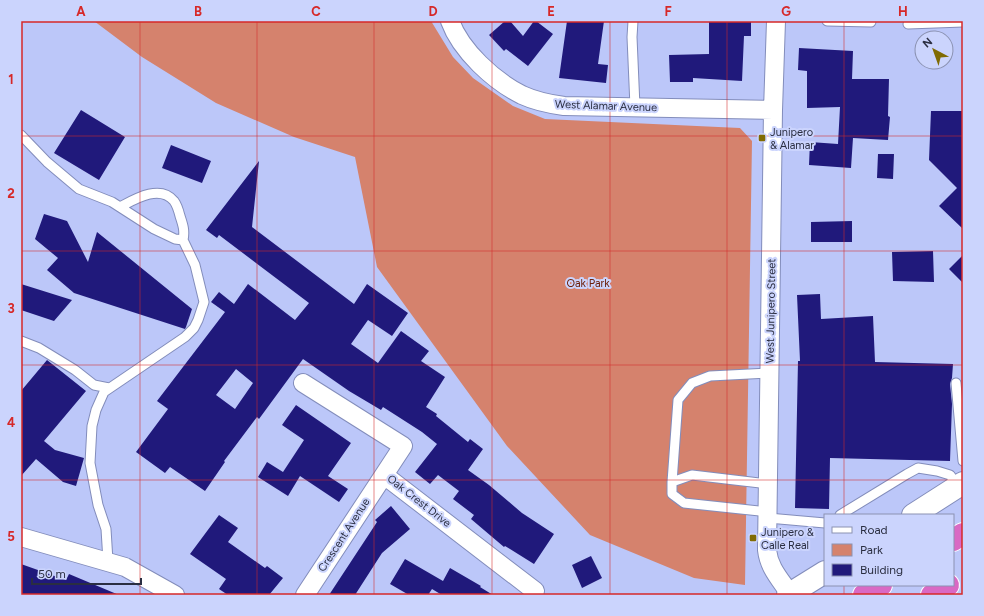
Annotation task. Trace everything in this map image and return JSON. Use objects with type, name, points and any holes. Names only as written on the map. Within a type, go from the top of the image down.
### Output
[{"type":"highway","points":[[954,539],[963,534]]},
{"type":"highway","points":[[954,581],[963,576]]},
{"type":"highway","points":[[864,595],[879,586]]},
{"type":"highway","points":[[932,595],[946,586]]},
{"type":"street","name":"West Alamar Avenue","points":[[450,21],[463,44],[492,76],[522,95],[541,102],[564,106],[773,110]]},
{"type":"street","name":"West Junipero Street","points":[[776,21],[773,110],[767,550],[768,561],[789,594]]},
{"type":"street","name":"Oak Crest Drive","points":[[303,383],[403,446],[384,475],[535,592]]},
{"type":"street","name":"Crescent Avenue","points":[[304,595],[384,475]]},
{"type":"street","points":[[915,514],[960,484]]},
{"type":"street","points":[[21,537],[125,567],[175,595]]},
{"type":"street","points":[[789,594],[824,573]]},
{"type":"lane","points":[[633,21],[632,37],[635,108]]},
{"type":"lane","points":[[827,21],[871,22]]},
{"type":"lane","points":[[908,24],[963,22]]},
{"type":"lane","points":[[21,135],[47,162],[80,189],[112,202],[154,229],[175,239],[182,240]]},
{"type":"lane","points":[[108,561],[106,529],[98,505],[90,463],[92,426],[96,410],[104,392],[185,337],[194,328],[204,302],[195,265],[182,240],[185,232],[175,202],[167,195],[155,193],[141,197],[120,207]]},
{"type":"lane","points":[[21,341],[39,348],[75,370],[94,385],[109,388]]},
{"type":"lane","points":[[770,373],[710,376],[692,382],[678,400],[672,494],[684,503],[824,523]]},
{"type":"lane","points":[[956,383],[963,462]]},
{"type":"lane","points":[[842,514],[918,468],[950,475],[960,484]]},
{"type":"lane","points":[[672,482],[692,475],[768,484]]},
{"type":"green space","name":"Oak Park","points":[[94,21],[431,21],[453,57],[473,78],[513,106],[545,119],[740,128],[752,141],[745,585],[694,578],[590,535],[507,446],[377,267],[355,157],[294,137],[216,103],[142,57]]},
{"type":"building","points":[[505,21],[510,21],[523,36],[534,21],[553,34],[528,66],[506,49],[504,51],[489,35]]},
{"type":"building","points":[[567,21],[604,21],[598,64],[608,65],[606,83],[559,78]]},
{"type":"building","points":[[709,21],[751,21],[751,36],[744,36],[742,81],[693,78],[693,82],[670,82],[669,55],[709,54]]},
{"type":"building","points":[[799,48],[853,51],[852,79],[889,79],[888,116],[890,117],[888,140],[853,138],[851,168],[809,165],[810,142],[838,144],[840,107],[807,108],[807,71],[798,70]]},
{"type":"building","points":[[81,110],[125,137],[99,180],[54,153]]},
{"type":"building","points":[[931,111],[963,111],[963,229],[939,206],[957,188],[929,160]]},
{"type":"building","points":[[171,145],[211,161],[202,183],[162,168]]},
{"type":"building","points":[[878,154],[894,154],[893,179],[877,178]]},
{"type":"building","points":[[259,161],[252,227],[354,304],[367,284],[408,313],[392,336],[368,320],[351,344],[378,363],[401,331],[429,351],[421,361],[445,377],[426,407],[437,414],[436,416],[468,442],[470,439],[483,449],[468,470],[489,485],[522,513],[554,534],[534,564],[505,546],[504,547],[471,519],[474,515],[453,499],[459,491],[438,475],[430,484],[415,472],[437,444],[422,432],[383,407],[381,410],[349,391],[303,359],[259,419],[257,417],[224,461],[225,462],[205,491],[170,467],[165,473],[136,452],[168,409],[157,401],[225,312],[211,302],[219,292],[234,304],[248,284],[295,320],[309,303],[219,235],[217,238],[206,230]],"holes":[[[236,369],[253,383],[235,409],[216,395]]]},
{"type":"building","points":[[44,214],[67,221],[88,262],[97,232],[192,309],[185,329],[74,293],[47,270],[58,258],[35,239]]},
{"type":"building","points":[[852,221],[852,242],[811,242],[811,222]]},
{"type":"building","points":[[933,251],[934,282],[893,281],[892,252]]},
{"type":"building","points":[[963,255],[963,283],[949,269]]},
{"type":"building","points":[[21,284],[72,300],[54,321],[21,310]]},
{"type":"building","points":[[820,294],[821,319],[873,316],[875,362],[953,364],[950,384],[952,404],[950,461],[830,458],[829,509],[795,508],[798,361],[800,361],[797,295]]},
{"type":"building","points":[[47,360],[86,391],[44,441],[55,450],[84,458],[76,486],[63,482],[36,459],[21,476],[21,391]]},
{"type":"building","points":[[296,405],[351,443],[328,476],[348,489],[339,502],[300,476],[288,496],[258,477],[267,462],[283,472],[304,440],[282,425]]},
{"type":"building","points":[[391,506],[410,529],[382,553],[355,595],[329,595],[377,522],[375,520]]},
{"type":"building","points":[[219,515],[238,528],[228,542],[265,568],[267,566],[283,578],[269,595],[228,595],[219,589],[226,579],[190,554]]},
{"type":"building","points":[[591,556],[602,578],[582,588],[572,565]]},
{"type":"building","points":[[405,559],[443,581],[450,568],[481,586],[480,587],[493,595],[442,595],[432,589],[428,595],[409,595],[390,584]]},
{"type":"building","points":[[21,564],[66,580],[69,574],[119,595],[21,595]]},
{"type":"place","name":"Junipero & Alamar","points":[[762,138]]},
{"type":"place","name":"Junipero & Calle Real","points":[[753,538]]}]
